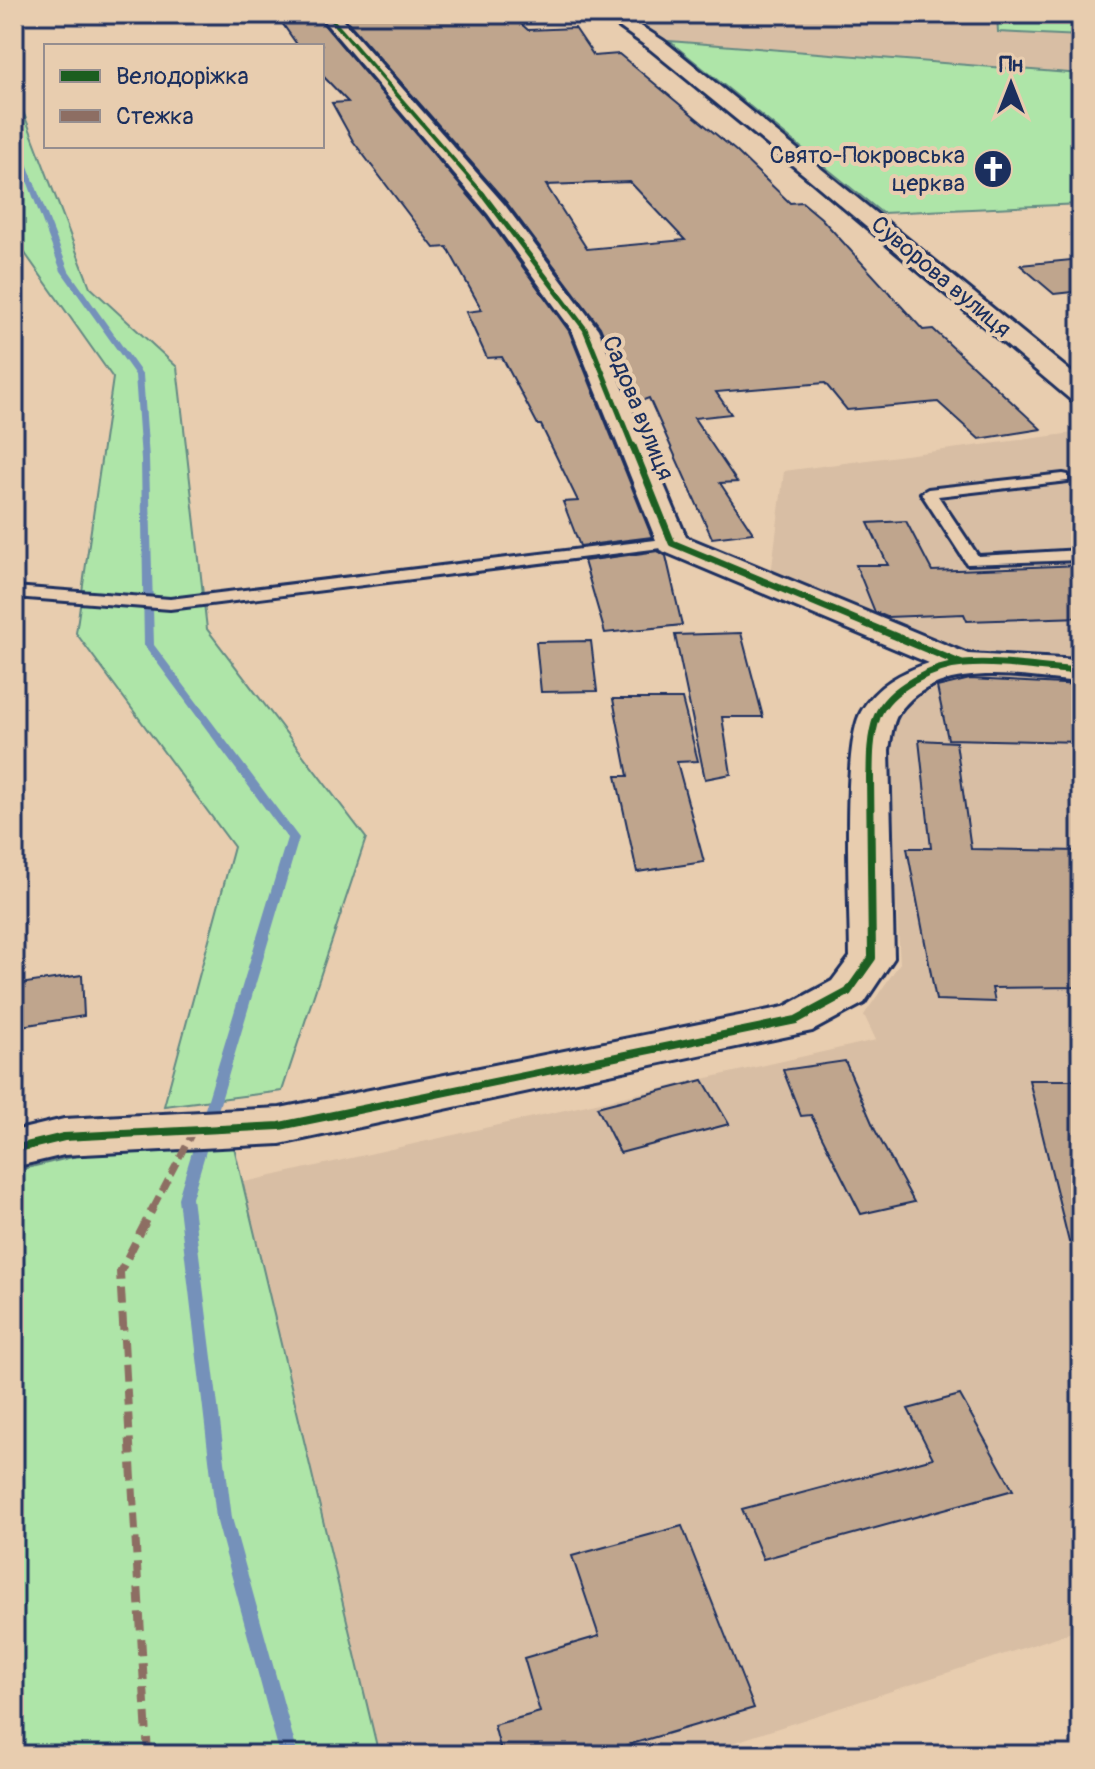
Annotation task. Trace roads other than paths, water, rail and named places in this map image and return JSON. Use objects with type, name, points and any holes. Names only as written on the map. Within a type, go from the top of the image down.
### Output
[{"type":"street","name":"Садова вулиця","points":[[327,14],[496,209],[585,329],[672,543]]},
{"type":"street","name":"Суворова вулиця","points":[[610,14],[657,45],[1081,394]]},
{"type":"street","points":[[672,543],[962,664],[1081,671]]},
{"type":"street","points":[[14,1149],[64,1137],[280,1126],[796,1020],[848,992],[872,958],[870,750],[878,714],[899,690],[921,678],[962,664]]},
{"type":"lane","points":[[1063,478],[928,493],[973,561],[1081,555]]},
{"type":"lane","points":[[14,592],[170,604],[672,543]]},
{"type":"waterway","points":[[14,138],[65,271],[139,375],[145,459],[149,645],[293,838],[185,1198],[224,1518],[289,1755]]},
{"type":"place","name":"Свято-Покровська церква","points":[[993,169]]}]
